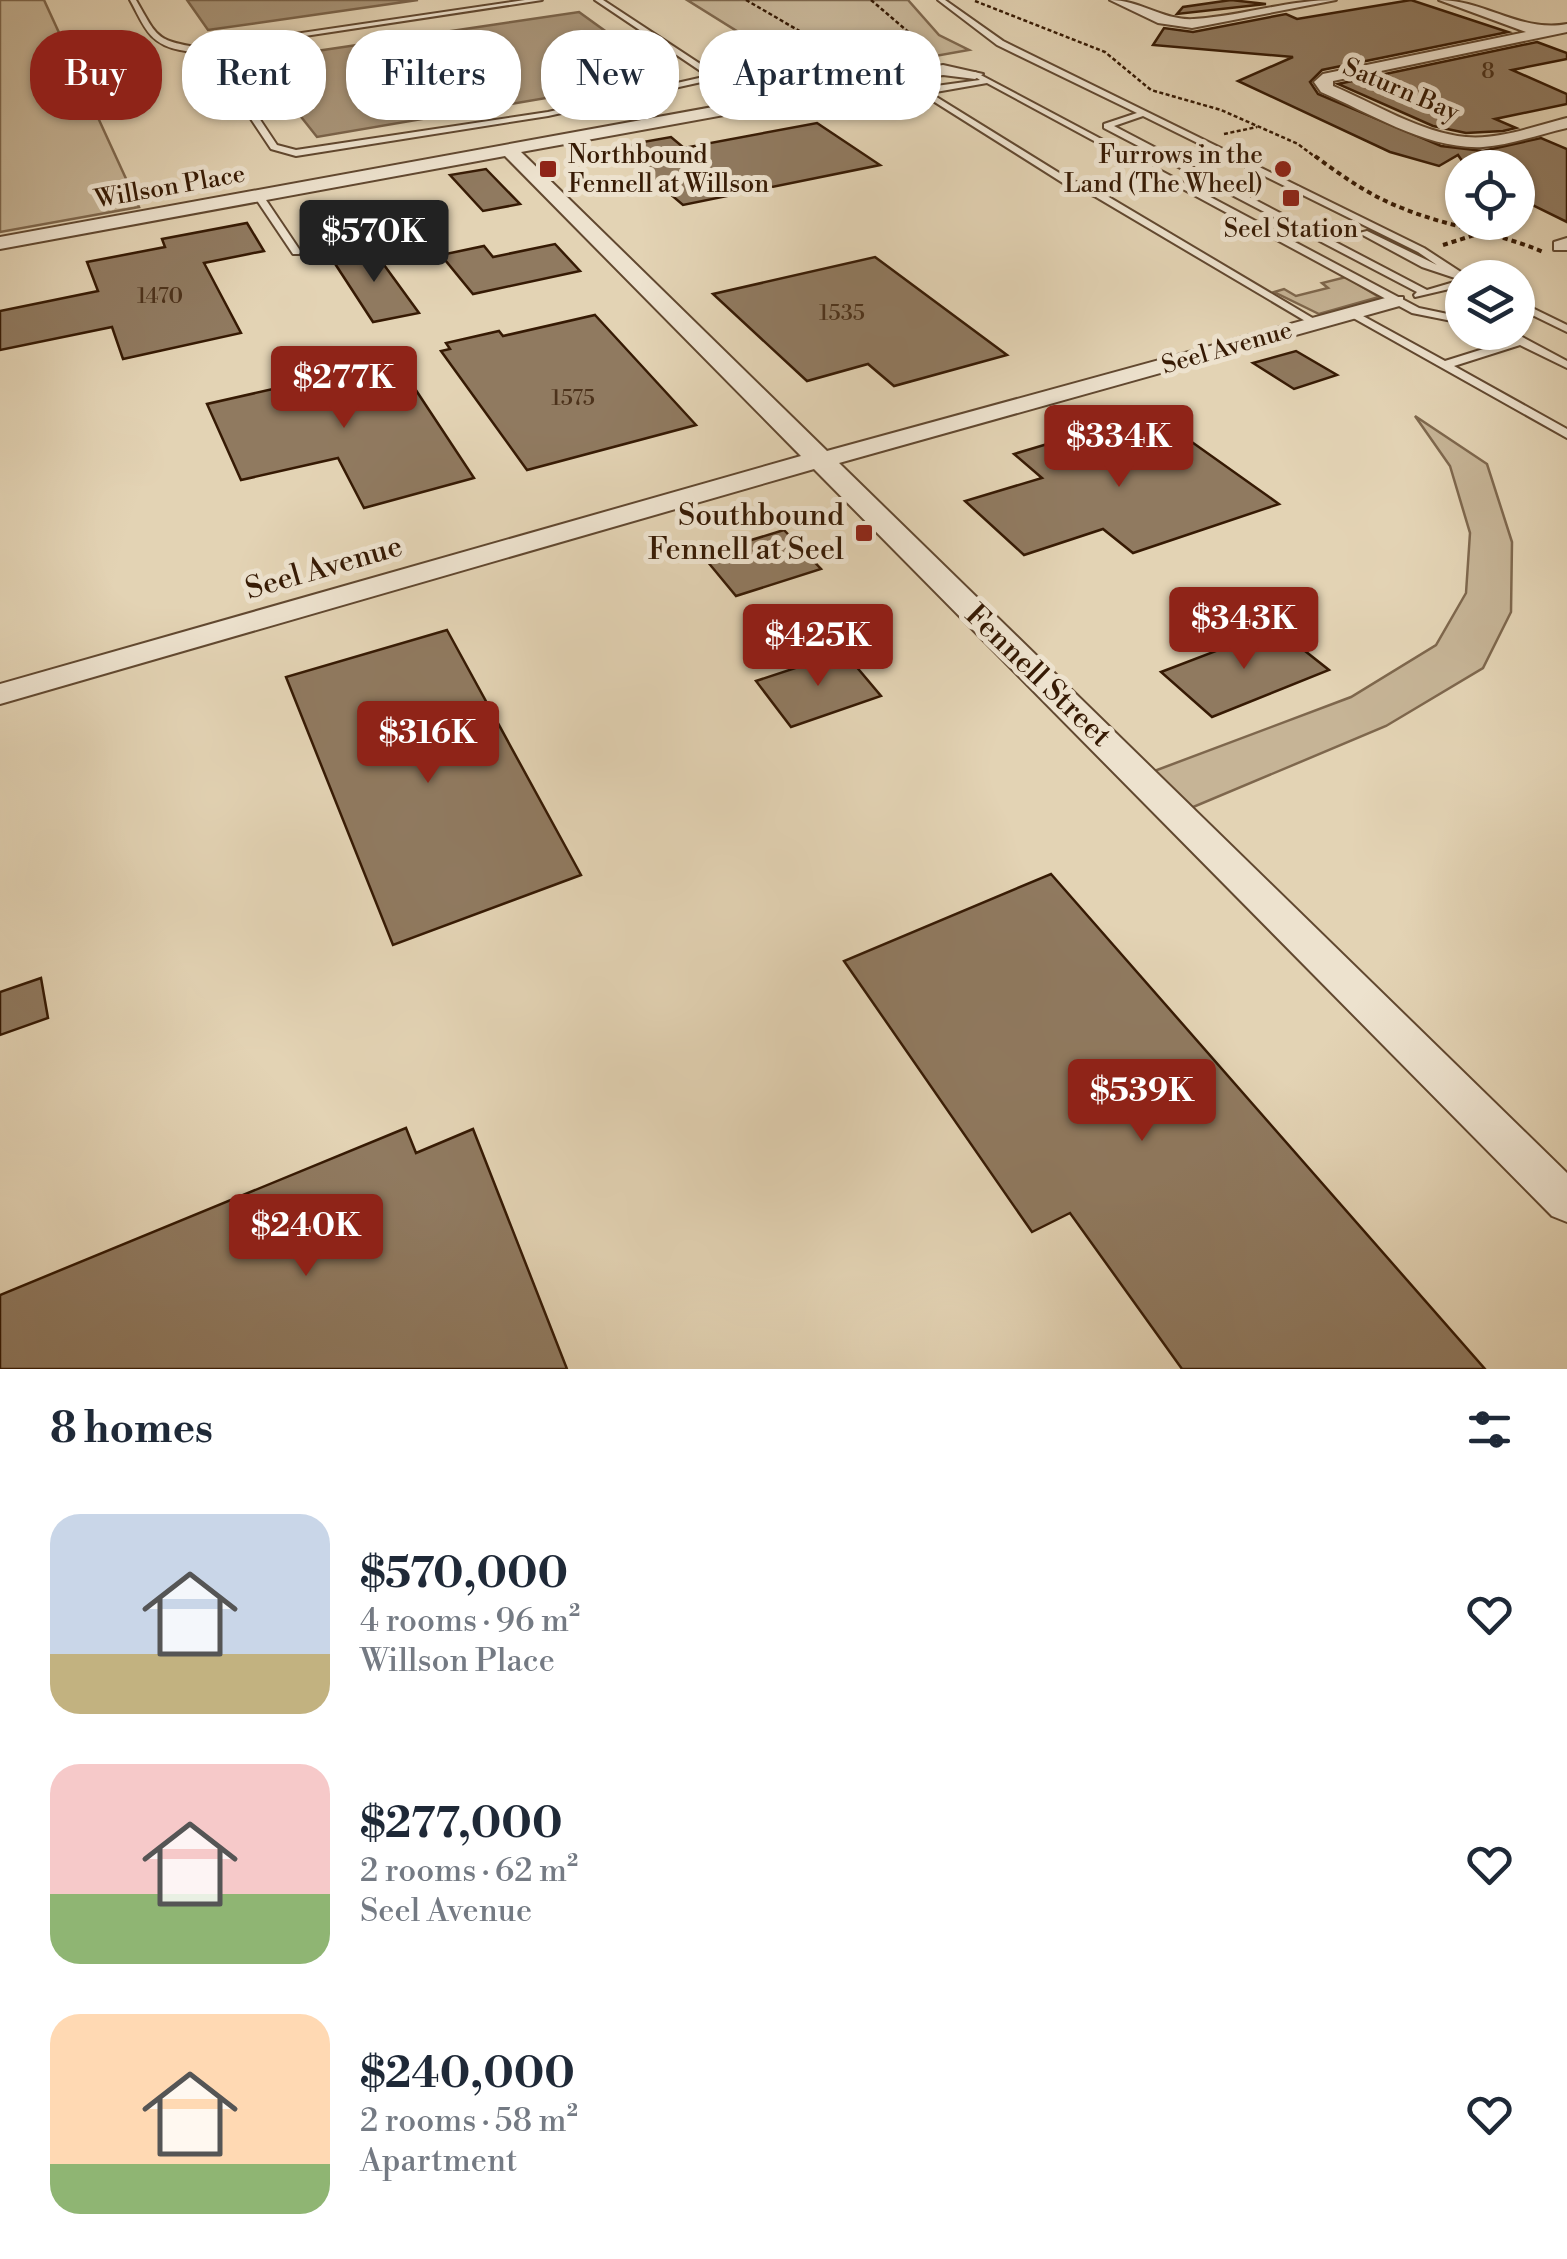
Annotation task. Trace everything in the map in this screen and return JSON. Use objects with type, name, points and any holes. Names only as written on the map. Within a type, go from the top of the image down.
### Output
[{"type":"street","points":[[1117,0],[1163,20],[1192,24],[1329,0]]},
{"type":"street","points":[[1446,0],[1567,42]]},
{"type":"street","points":[[1543,33],[1567,28]]},
{"type":"street","name":"Saturn Bay","points":[[1543,33],[1322,82],[1328,89],[1452,140],[1487,142],[1567,123]]},
{"type":"street","name":"Willson Place","points":[[941,71],[981,78]]},
{"type":"street","name":"Willson Place","points":[[0,243],[699,115]]},
{"type":"street","name":"Fennell Street","points":[[509,150],[1567,1202]]},
{"type":"street","name":"Seel Avenue","points":[[0,694],[666,504],[797,474],[818,461],[1396,301]]},
{"type":"lane","points":[[134,0],[155,38],[164,44],[182,46]]},
{"type":"lane","points":[[326,31],[539,0]]},
{"type":"lane","points":[[598,0],[699,67]]},
{"type":"lane","points":[[941,0],[1000,43],[1170,130],[1190,135],[1421,250],[1445,267]]},
{"type":"lane","points":[[382,8],[396,21]]},
{"type":"lane","points":[[941,87],[981,78],[1396,301],[1426,316],[1445,318]]},
{"type":"lane","points":[[256,120],[274,148],[307,152],[524,118],[699,81]]},
{"type":"lane","points":[[941,103],[1066,181],[1100,195],[1316,323]]},
{"type":"lane","points":[[521,115],[524,118]]},
{"type":"lane","points":[[1140,115],[1107,126],[1426,293]]},
{"type":"lane","points":[[1170,130],[1174,137],[1445,272]]},
{"type":"lane","points":[[259,196],[296,252]]},
{"type":"lane","name":"Seel Avenue","points":[[1396,301],[1445,285]]},
{"type":"lane","points":[[1352,313],[1567,434]]},
{"type":"lane","points":[[1535,313],[1567,329]]},
{"type":"lane","points":[[1535,348],[1567,365]]},
{"type":"lane","points":[[1444,364],[1491,350]]},
{"type":"path","points":[[746,0],[841,55],[893,58],[920,48],[917,38],[871,0]]},
{"type":"path","points":[[972,0],[1106,52],[1151,90],[1221,110],[1298,144],[1349,181],[1403,208],[1445,220]]},
{"type":"path","points":[[1421,250],[1456,240]]},
{"type":"path","points":[[1526,240],[1557,247]]},
{"type":"shaded area","points":[[0,0],[44,0],[58,30],[30,30],[30,120],[99,120],[139,207],[0,232]]},
{"type":"shaded area","points":[[187,0],[418,0],[208,30]]},
{"type":"shaded area","points":[[687,0],[908,0],[935,30],[735,30]]},
{"type":"shaded area","points":[[579,12],[604,30],[541,30],[541,99],[521,102],[521,30],[458,30]]},
{"type":"shaded area","points":[[941,36],[969,50],[941,55]]},
{"type":"shaded area","points":[[346,47],[346,120],[417,120],[317,137],[304,120],[326,120],[326,50]]},
{"type":"shaded area","points":[[1346,277],[1379,297],[1319,314],[1274,292],[1284,289],[1296,296],[1328,288],[1322,283]]},
{"type":"shaded area","points":[[1415,416],[1487,464],[1512,542],[1511,612],[1483,668],[1386,726],[1179,813],[1141,776],[1351,697],[1436,645],[1466,593],[1470,533],[1450,466]]},
{"type":"building","points":[[1231,0],[1266,4],[1177,14],[1183,7]]},
{"type":"building","points":[[1411,0],[1508,32],[1322,70],[1310,82],[1318,94],[1441,146],[1475,150],[1445,150],[1445,163],[1439,166],[1390,152],[1238,81],[1293,57],[1153,45],[1164,28],[1193,32],[1286,14],[1297,19]]},
{"type":"building","points":[[1537,42],[1567,53],[1567,59],[1512,70],[1567,94],[1567,104],[1495,119],[1516,128],[1503,131],[1466,133],[1433,126],[1338,84]]},
{"type":"building","points":[[817,123],[880,165],[683,205],[615,147],[671,137],[684,148]]},
{"type":"building","points":[[1541,138],[1567,149],[1567,222],[1535,206],[1535,150],[1487,150]]},
{"type":"building","points":[[486,169],[520,204],[483,211],[450,175]]},
{"type":"building","points":[[247,223],[264,251],[204,263],[241,333],[123,359],[112,327],[0,350],[0,311],[98,291],[87,262],[165,247],[162,239]]},
{"type":"building","points":[[555,244],[580,271],[473,294],[441,255],[484,246],[493,257]]},
{"type":"building","points":[[371,247],[419,313],[373,322],[330,256]]},
{"type":"building","points":[[875,257],[1007,355],[894,386],[868,364],[807,381],[713,294]]},
{"type":"building","points":[[595,315],[696,425],[527,470],[441,351],[450,349],[446,343],[499,331],[503,336]]},
{"type":"building","points":[[1296,351],[1337,375],[1294,389],[1253,363]]},
{"type":"building","points":[[354,356],[364,371],[398,363],[474,478],[364,508],[338,458],[241,480],[207,404],[304,382],[301,375],[319,371],[316,364]]},
{"type":"building","points":[[1151,413],[1279,504],[1133,553],[1103,529],[1024,555],[965,501],[1042,478],[1014,454]]},
{"type":"building","points":[[784,530],[821,569],[736,596],[702,555]]},
{"type":"building","points":[[1276,628],[1329,670],[1212,717],[1161,672]]},
{"type":"building","points":[[447,630],[581,875],[393,945],[286,677]]},
{"type":"building","points":[[844,652],[881,696],[791,727],[756,681]]},
{"type":"building","points":[[1051,874],[1485,1369],[1182,1369],[1070,1213],[1032,1232],[844,961]]},
{"type":"building","points":[[41,978],[48,1018],[0,1035],[0,992]]},
{"type":"building","points":[[406,1128],[416,1153],[473,1129],[567,1369],[0,1369],[0,1295]]},
{"type":"place","name":"Northbound Fennell at Willson","points":[[548,169]]},
{"type":"place","name":"Furrows in the Land (The Wheel)","points":[[1283,169]]},
{"type":"place","name":"Seel Station","points":[[1291,198]]},
{"type":"place","name":"Southbound Fennell at Seel","points":[[864,533]]}]
